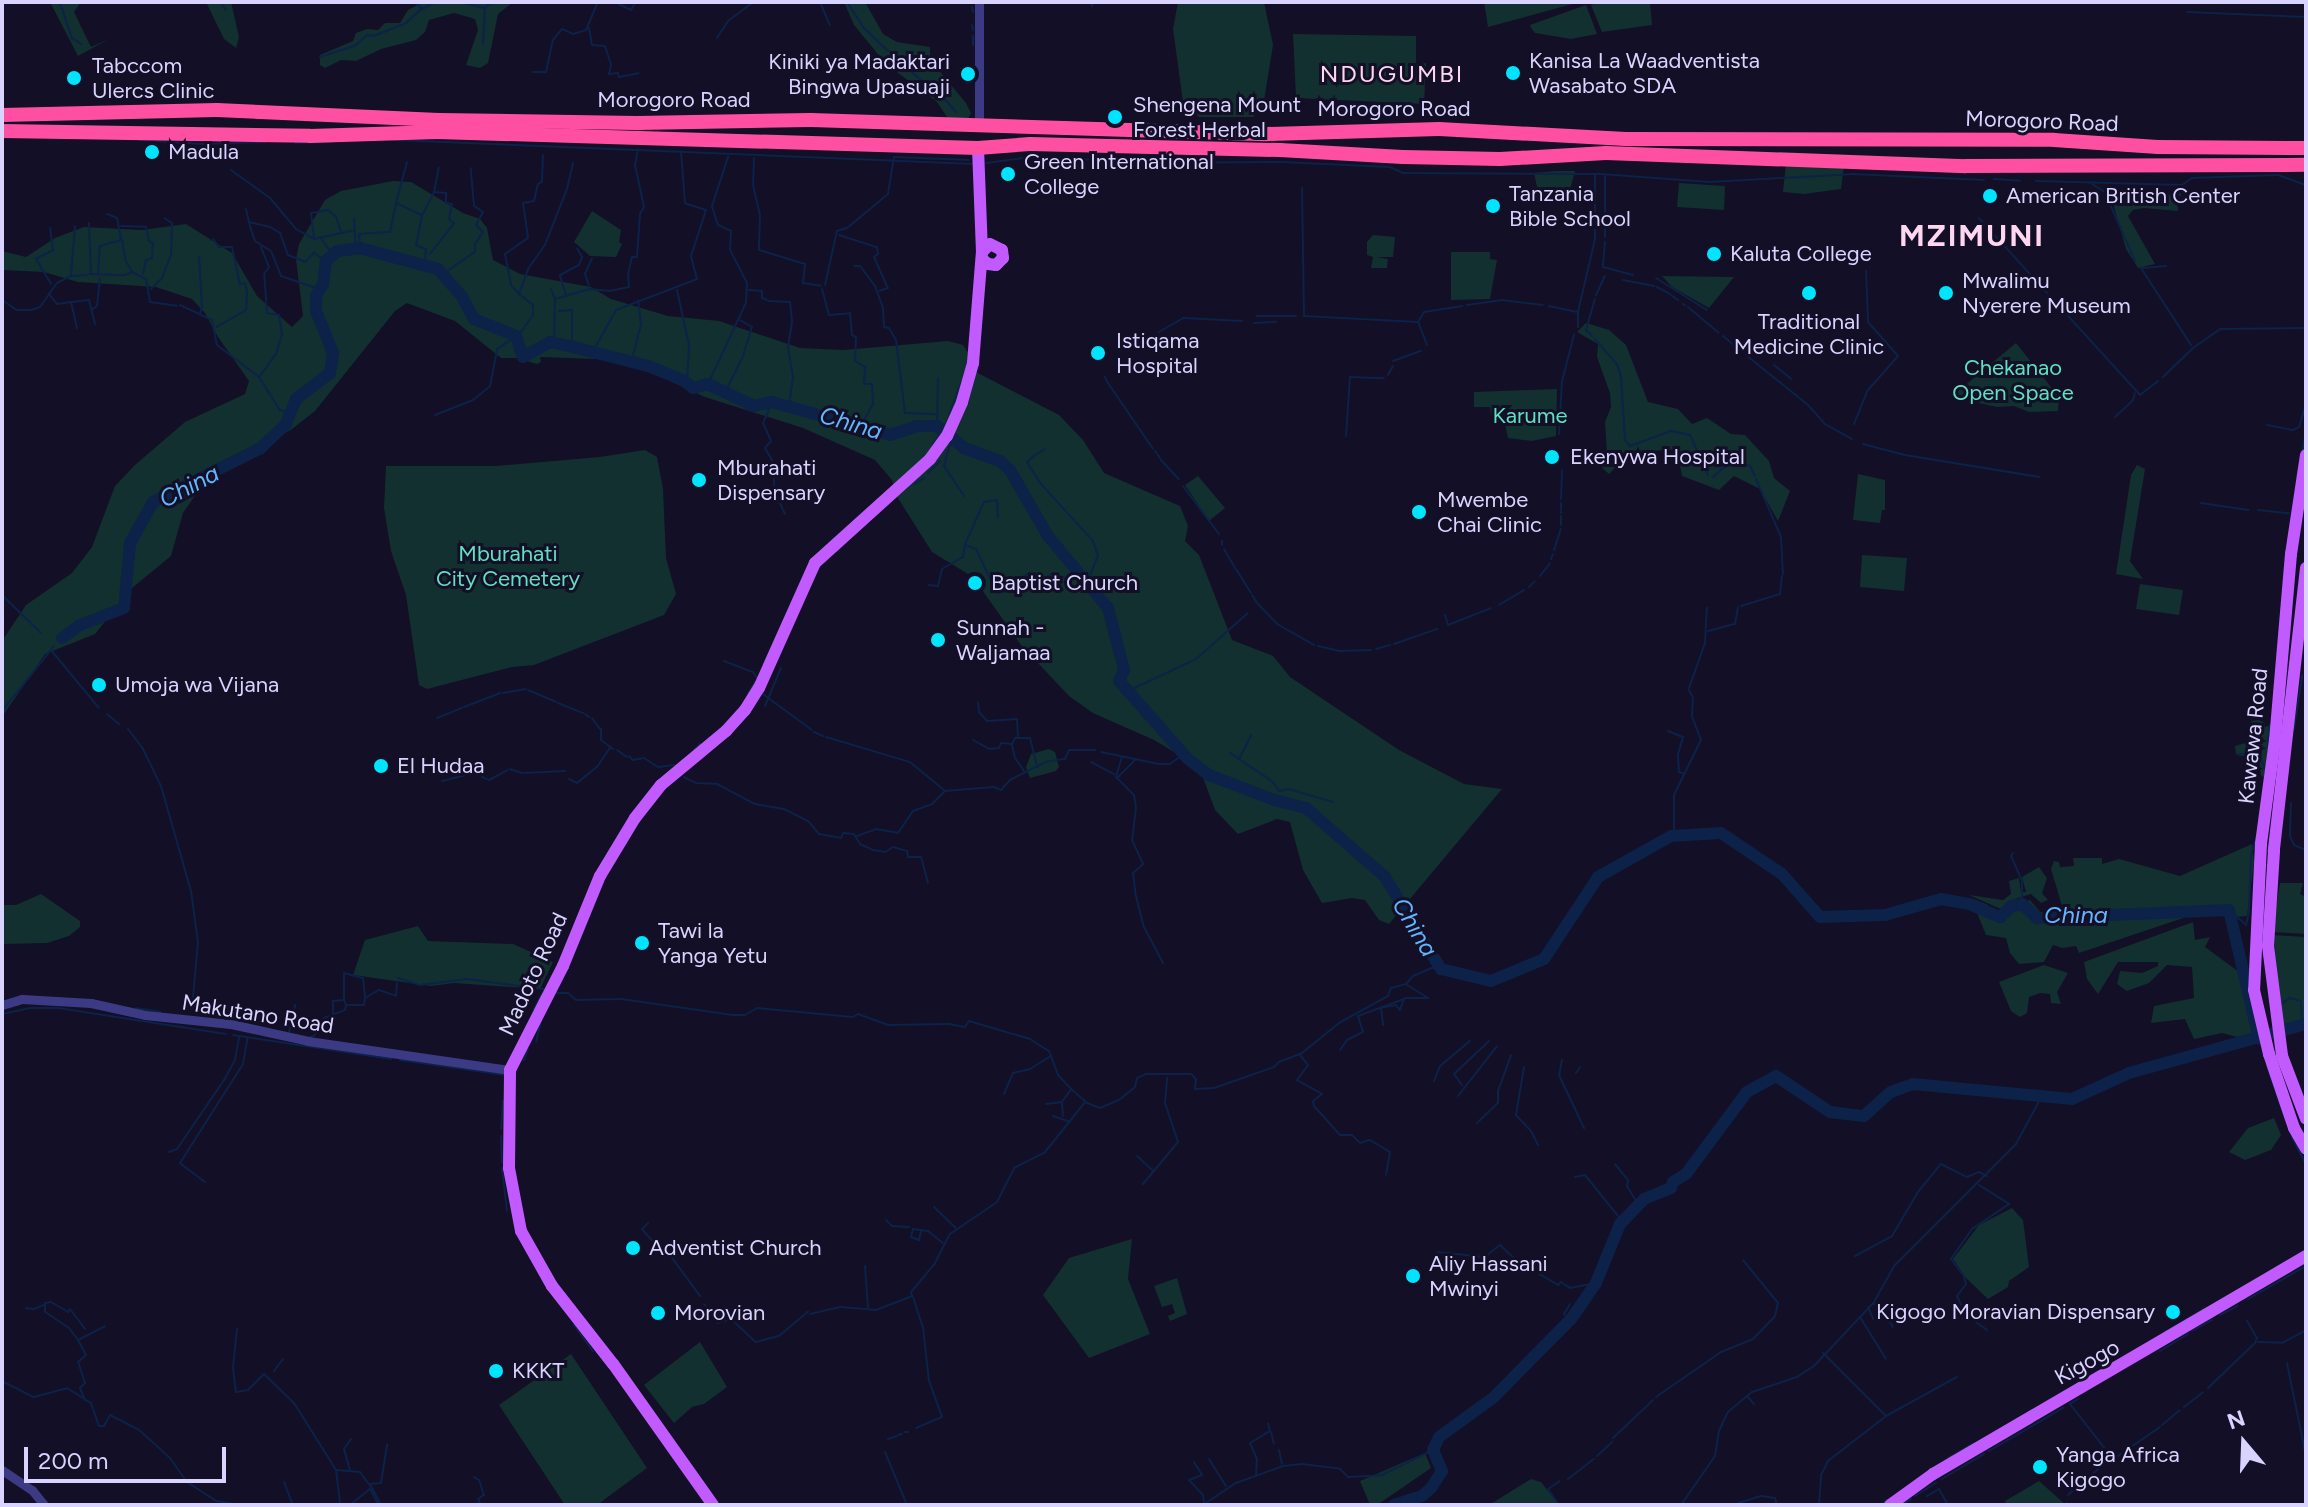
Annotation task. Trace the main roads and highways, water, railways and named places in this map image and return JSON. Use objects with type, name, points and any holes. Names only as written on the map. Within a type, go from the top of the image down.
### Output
[{"type":"highway","name":"Morogoro Road","points":[[2,115],[185,109],[360,114],[439,120],[979,123],[1167,132],[1439,129],[1626,139],[2054,140],[2158,147],[2306,148]]},
{"type":"highway","name":"Morogoro Road","points":[[2,131],[304,136],[437,132],[978,148],[1046,144],[1500,159],[1606,153],[1966,166],[2306,165]]},
{"type":"main road","points":[[978,148],[982,226],[980,286]]},
{"type":"main road","points":[[980,286],[1003,253],[982,226]]},
{"type":"main road","points":[[982,256],[987,245],[995,244]]},
{"type":"main road","points":[[982,256],[988,264],[996,265]]},
{"type":"main road","name":"Madoto Road","points":[[713,1505],[622,1375],[560,1297],[521,1231],[509,1168],[510,1070],[563,966],[600,876],[635,818],[661,785],[726,731],[745,710],[759,688],[815,563],[930,459],[947,436],[956,419],[973,363],[980,286]]},
{"type":"main road","name":"Kawawa Road","points":[[2270,1022],[2254,990],[2261,844],[2275,740],[2291,554],[2306,455]]},
{"type":"main road","name":"Kawawa Road","points":[[2270,1022],[2269,906],[2306,568]]},
{"type":"main road","points":[[2270,1022],[2294,1128],[2306,1149]]},
{"type":"main road","points":[[2273,1043],[2306,1119]]},
{"type":"main road","name":"Kigogo","points":[[1890,1505],[1942,1468],[2306,1256]]},
{"type":"waterway","points":[[60,2],[72,38],[81,44]]},
{"type":"waterway","points":[[220,2],[226,10]]},
{"type":"waterway","points":[[415,2],[422,9]]},
{"type":"waterway","points":[[320,57],[356,45],[367,35],[374,36],[406,23],[420,10],[436,2]]},
{"type":"waterway","points":[[460,2],[484,8],[493,2]]},
{"type":"waterway","points":[[533,72],[546,72],[553,40],[562,29],[573,34],[586,30],[598,2]]},
{"type":"waterway","points":[[615,2],[631,10],[635,3]]},
{"type":"waterway","points":[[717,38],[728,21],[753,2]]},
{"type":"waterway","points":[[820,2],[830,25]]},
{"type":"waterway","points":[[847,2],[864,28],[887,50],[903,59],[903,64],[923,82],[931,84],[956,112]]},
{"type":"waterway","points":[[972,7],[973,12]]},
{"type":"waterway","points":[[483,44],[485,8]]},
{"type":"waterway","points":[[2187,12],[2306,17]]},
{"type":"waterway","points":[[972,25],[973,30]]},
{"type":"waterway","points":[[589,28],[592,45],[605,46],[611,65],[609,74],[618,73],[619,77],[639,73]]},
{"type":"waterway","points":[[973,36],[973,45]]},
{"type":"waterway","points":[[139,140],[203,144],[265,142]]},
{"type":"waterway","points":[[395,140],[975,164]]},
{"type":"waterway","points":[[295,143],[332,142]]},
{"type":"waterway","points":[[590,289],[610,291],[629,287],[628,274],[632,257],[637,257],[640,214],[644,207],[635,165],[638,149]]},
{"type":"waterway","points":[[592,353],[616,310],[697,279],[691,256],[706,210],[685,203],[681,151]]},
{"type":"waterway","points":[[519,294],[511,285],[505,254],[528,238],[523,203],[534,201],[538,184],[542,182],[543,155]]},
{"type":"waterway","points":[[986,163],[1038,156],[1134,163],[1282,162],[1390,167],[1403,173],[1601,174],[1710,182],[1851,174],[1984,180]]},
{"type":"waterway","points":[[708,384],[746,303],[747,283],[730,249],[731,231],[718,225],[712,206],[728,157]]},
{"type":"waterway","points":[[825,285],[837,231],[847,228],[888,194],[894,157],[969,160]]},
{"type":"waterway","points":[[754,158],[753,185],[760,216],[759,250],[805,264],[803,283],[821,286]]},
{"type":"waterway","points":[[407,162],[396,203],[422,215],[416,245],[426,249],[425,264]]},
{"type":"waterway","points":[[513,333],[521,332],[533,315],[533,305],[519,294],[528,269],[545,245],[567,189],[573,163]]},
{"type":"waterway","points":[[430,254],[454,223],[449,219],[452,204],[446,203],[446,193],[434,192],[439,167]]},
{"type":"waterway","points":[[443,274],[475,252],[475,244],[483,232],[476,225],[483,212],[474,206],[471,168]]},
{"type":"waterway","points":[[231,170],[270,198],[296,229],[314,239]]},
{"type":"waterway","points":[[1578,327],[1578,312],[1595,239],[1595,175]]},
{"type":"waterway","points":[[2036,181],[2182,185],[2192,178],[2278,175],[2306,185]]},
{"type":"waterway","points":[[1605,176],[1605,237]]},
{"type":"waterway","points":[[1994,179],[2020,181]]},
{"type":"waterway","points":[[2092,184],[2105,192]]},
{"type":"waterway","points":[[2141,195],[2180,195],[2180,186]]},
{"type":"waterway","points":[[1302,188],[1304,316],[1418,322]]},
{"type":"waterway","points":[[423,214],[434,192]]},
{"type":"waterway","points":[[2135,195],[2106,195],[2135,261]]},
{"type":"waterway","points":[[360,248],[359,234],[390,232],[396,204]]},
{"type":"waterway","points":[[246,209],[249,222],[280,233],[288,255],[305,262],[314,253],[326,261]]},
{"type":"waterway","points":[[341,232],[336,217],[328,210],[311,213],[314,239],[355,230]]},
{"type":"waterway","points":[[98,273],[100,246],[121,240],[117,218],[107,214]]},
{"type":"waterway","points":[[151,289],[162,278],[171,254],[172,223],[164,218]]},
{"type":"waterway","points":[[1979,218],[2140,395],[2158,381]]},
{"type":"waterway","points":[[354,219],[356,248]]},
{"type":"waterway","points":[[89,223],[91,274]]},
{"type":"waterway","points":[[249,223],[255,241],[271,251],[281,276],[319,289]]},
{"type":"waterway","points":[[71,276],[75,226]]},
{"type":"waterway","points":[[121,226],[146,227],[149,241],[153,243],[152,258],[146,260],[143,274]]},
{"type":"waterway","points":[[50,228],[53,250],[36,259],[51,284]]},
{"type":"waterway","points":[[839,235],[877,247],[878,254],[874,257],[888,288],[879,291]]},
{"type":"waterway","points":[[321,238],[332,254]]},
{"type":"waterway","points":[[213,239],[219,247],[232,247],[240,284],[245,283],[247,292],[246,310],[217,327]]},
{"type":"waterway","points":[[122,240],[126,262],[132,271]]},
{"type":"waterway","points":[[1605,242],[1603,267],[1633,275]]},
{"type":"waterway","points":[[260,376],[276,354],[282,334],[279,315],[267,313],[264,274],[269,267],[261,247]]},
{"type":"waterway","name":"China","points":[[260,449],[286,424],[296,399],[330,373],[333,353],[316,311],[316,296],[323,284],[326,261],[337,251],[360,248],[438,269],[462,297],[474,319],[516,336],[523,357],[550,342],[573,347]]},
{"type":"waterway","points":[[566,295],[560,275],[579,265],[582,257],[577,248]]},
{"type":"waterway","points":[[199,257],[200,314]]},
{"type":"waterway","points":[[554,343],[555,299],[590,289],[585,274],[592,258]]},
{"type":"waterway","points":[[854,266],[860,266],[875,286],[883,308],[884,327],[889,328],[896,340],[905,413],[938,414]]},
{"type":"waterway","points":[[2166,266],[2141,268],[2191,345]]},
{"type":"waterway","points":[[1854,424],[1868,390],[1898,356],[1868,322],[1866,271]]},
{"type":"waterway","points":[[89,274],[125,275],[132,272],[146,279],[150,302],[177,306]]},
{"type":"waterway","points":[[2,300],[17,310],[31,310],[40,307],[57,283],[71,276],[87,275]]},
{"type":"waterway","points":[[1596,295],[1605,276]]},
{"type":"waterway","points":[[93,309],[97,306],[100,278]]},
{"type":"waterway","points":[[1656,278],[1707,310]]},
{"type":"waterway","points":[[1623,280],[1654,286]]},
{"type":"waterway","points":[[1657,287],[1670,294]]},
{"type":"waterway","points":[[551,289],[555,299]]},
{"type":"waterway","points":[[822,289],[829,315],[850,313],[852,335],[856,337],[855,361],[865,367],[864,384],[872,384],[873,404],[862,424]]},
{"type":"waterway","points":[[677,290],[689,345],[687,382]]},
{"type":"waterway","points":[[749,290],[762,291],[762,298],[769,301],[790,302],[792,322],[788,348],[793,377],[789,407]]},
{"type":"waterway","points":[[49,294],[57,304],[71,302],[77,328]]},
{"type":"waterway","points":[[1671,295],[1678,300]]},
{"type":"waterway","points":[[1592,336],[1586,330],[1595,299]]},
{"type":"waterway","points":[[72,302],[89,300],[95,324]]},
{"type":"waterway","points":[[631,364],[641,324],[638,300]]},
{"type":"waterway","points":[[1467,305],[1501,300],[1543,305]]},
{"type":"waterway","points":[[180,305],[212,320],[217,345],[259,377],[280,410],[290,413]]},
{"type":"waterway","points":[[1427,345],[1418,322],[1424,312],[1463,306]]},
{"type":"waterway","points":[[1549,306],[1578,312]]},
{"type":"waterway","points":[[1688,307],[1719,333]]},
{"type":"waterway","points":[[559,311],[572,310],[572,347]]},
{"type":"waterway","points":[[1257,316],[1296,316]]},
{"type":"waterway","points":[[1159,332],[1183,318],[1242,321]]},
{"type":"waterway","points":[[726,390],[742,359],[752,327],[740,320]]},
{"type":"waterway","points":[[1254,323],[1276,322]]},
{"type":"waterway","points":[[2163,377],[2193,348],[2220,329],[2306,328]]},
{"type":"waterway","points":[[1559,434],[1562,381],[1574,335]]},
{"type":"waterway","points":[[435,415],[473,400],[490,386],[497,349],[516,336]]},
{"type":"waterway","points":[[1723,336],[1741,351]]},
{"type":"waterway","points":[[1595,339],[1617,364],[1621,376],[1625,440],[1630,446],[1671,431],[1690,435],[1708,475]]},
{"type":"waterway","name":"China","points":[[573,347],[648,366],[683,380],[693,388],[708,384],[754,406],[772,402],[890,435],[918,426],[937,426],[964,448],[1000,461],[1010,470],[1048,536],[1108,608],[1124,670],[1119,681],[1187,758],[1209,775],[1274,800],[1306,808],[1385,877],[1441,969],[1491,981],[1544,959],[1598,877],[1671,836],[1721,833],[1782,874],[1820,917],[1885,915],[1941,899],[1969,904],[2000,917],[2012,906],[2022,904],[2037,918],[2229,910],[2259,1039]]},
{"type":"waterway","points":[[1393,361],[1421,351]]},
{"type":"waterway","points":[[1746,355],[1808,405],[1825,424],[1852,439]]},
{"type":"waterway","points":[[1774,365],[1791,379]]},
{"type":"waterway","points":[[1388,375],[1393,366]]},
{"type":"waterway","points":[[1346,436],[1350,377],[1384,378]]},
{"type":"waterway","points":[[937,426],[938,378]]},
{"type":"waterway","points":[[1106,380],[1153,449]]},
{"type":"waterway","points":[[933,445],[947,422],[961,382]]},
{"type":"waterway","points":[[2115,417],[2133,400],[2135,393]]},
{"type":"waterway","points":[[772,402],[763,423],[771,441],[765,448],[773,462],[775,501],[780,503],[785,514]]},
{"type":"waterway","points":[[2267,425],[2293,430],[2299,427],[2306,404]]},
{"type":"waterway","points":[[2297,477],[2306,432]]},
{"type":"waterway","points":[[949,447],[954,440]]},
{"type":"waterway","points":[[1863,444],[1905,455],[2039,477]]},
{"type":"waterway","points":[[949,447],[944,466],[964,496]]},
{"type":"waterway","points":[[1037,454],[1045,449]]},
{"type":"waterway","name":"China","points":[[62,638],[80,625],[124,608],[130,543],[153,502],[257,450]]},
{"type":"waterway","points":[[1155,451],[1160,458]]},
{"type":"waterway","points":[[1036,454],[1027,462],[1041,484],[1093,541],[1098,555],[1087,583]]},
{"type":"waterway","points":[[1161,460],[1179,479]]},
{"type":"waterway","points":[[928,473],[940,461]]},
{"type":"waterway","points":[[1713,477],[1724,467],[1739,461],[1750,466],[1755,476]]},
{"type":"waterway","points":[[1561,499],[1562,470]]},
{"type":"waterway","points":[[915,484],[924,478]]},
{"type":"waterway","points":[[1756,479],[1781,537],[1783,574]]},
{"type":"waterway","points":[[1183,486],[1219,534]]},
{"type":"waterway","points":[[965,544],[984,502],[997,500],[998,517]]},
{"type":"waterway","points":[[1561,503],[1561,509]]},
{"type":"waterway","points":[[2201,503],[2248,510]]},
{"type":"waterway","points":[[2258,510],[2289,513]]},
{"type":"waterway","points":[[1561,516],[1561,525]]},
{"type":"waterway","points":[[1554,550],[1561,529]]},
{"type":"waterway","points":[[929,585],[938,586],[942,569],[963,557],[965,545],[976,549],[997,593],[1010,591],[1011,583],[1028,574],[1035,582],[1052,574],[1066,578],[1080,576]]},
{"type":"waterway","points":[[1224,549],[1235,568]]},
{"type":"waterway","points":[[1551,559],[1553,554]]},
{"type":"waterway","points":[[1540,576],[1550,563]]},
{"type":"waterway","points":[[1236,569],[1251,593]]},
{"type":"waterway","points":[[1741,606],[1780,594],[1782,576]]},
{"type":"waterway","points":[[1529,587],[1535,581]]},
{"type":"waterway","points":[[1499,605],[1524,590]]},
{"type":"waterway","points":[[2,595],[41,633]]},
{"type":"waterway","points":[[1252,595],[1257,603]]},
{"type":"waterway","points":[[1258,604],[1277,624],[1314,645]]},
{"type":"waterway","points":[[1708,631],[1735,624],[1738,607]]},
{"type":"waterway","points":[[1445,615],[1448,625],[1491,608]]},
{"type":"waterway","points":[[1689,688],[1705,643],[1707,608]]},
{"type":"waterway","points":[[1128,691],[1196,659],[1248,613]]},
{"type":"waterway","points":[[1394,644],[1437,629]]},
{"type":"waterway","points":[[1376,649],[1390,645]]},
{"type":"waterway","name":"China","points":[[2,711],[54,646]]},
{"type":"waterway","points":[[1318,646],[1340,651],[1371,650]]},
{"type":"waterway","points":[[51,650],[99,708]]},
{"type":"waterway","points":[[724,661],[753,672],[757,678]]},
{"type":"waterway","points":[[765,706],[781,668]]},
{"type":"waterway","points":[[2294,729],[2302,676]]},
{"type":"waterway","points":[[748,694],[755,682]]},
{"type":"waterway","points":[[503,693],[526,689]]},
{"type":"waterway","points":[[528,690],[556,702]]},
{"type":"waterway","points":[[1674,836],[1674,795],[1701,740],[1692,716],[1693,698],[1689,690]]},
{"type":"waterway","points":[[760,692],[812,730]]},
{"type":"waterway","points":[[464,707],[500,693]]},
{"type":"waterway","points":[[978,702],[979,712],[987,721],[1017,719],[1018,737]]},
{"type":"waterway","points":[[558,703],[583,713]]},
{"type":"waterway","points":[[437,718],[462,708]]},
{"type":"waterway","points":[[107,714],[119,724]]},
{"type":"waterway","points":[[585,714],[589,717]]},
{"type":"waterway","points":[[592,718],[600,729]]},
{"type":"waterway","points":[[2268,746],[2270,725]]},
{"type":"waterway","points":[[128,729],[143,749],[161,786],[191,891],[198,942],[192,1008]]},
{"type":"waterway","points":[[601,729],[601,740],[613,749]]},
{"type":"waterway","points":[[1668,731],[1683,737],[1678,754],[1679,772],[1685,774]]},
{"type":"waterway","points":[[814,732],[823,736]]},
{"type":"waterway","points":[[1239,759],[1251,735]]},
{"type":"waterway","points":[[826,737],[910,762],[944,790]]},
{"type":"waterway","points":[[973,740],[989,749],[999,748],[1001,743],[1012,744],[1015,738],[1030,738],[1037,767]]},
{"type":"waterway","points":[[695,749],[700,744]]},
{"type":"waterway","points":[[1012,745],[1015,758],[1024,771]]},
{"type":"waterway","points":[[569,779],[577,783],[597,767],[610,748]]},
{"type":"waterway","points":[[617,750],[627,757]]},
{"type":"waterway","points":[[857,836],[876,829],[898,833],[913,811],[932,804],[945,791],[994,787],[1001,790],[1010,780],[1045,762],[1065,759],[1069,750],[1095,750]]},
{"type":"waterway","points":[[1101,752],[1159,764],[1170,764],[1184,754]]},
{"type":"waterway","points":[[1230,753],[1273,782],[1279,791],[1288,789],[1333,802]]},
{"type":"waterway","points":[[2237,754],[2259,754],[2265,769]]},
{"type":"waterway","points":[[629,756],[633,760],[644,758],[658,767],[674,765]]},
{"type":"waterway","points":[[1122,757],[1116,777],[1134,795],[1136,808],[1132,840],[1143,864],[1133,873],[1136,896],[1144,927],[1163,963]]},
{"type":"waterway","points":[[1118,777],[1136,759]]},
{"type":"waterway","points":[[1091,762],[1114,774]]},
{"type":"waterway","points":[[510,769],[522,773]]},
{"type":"waterway","points":[[482,777],[489,780],[508,770]]},
{"type":"waterway","points":[[524,773],[565,771]]},
{"type":"waterway","points":[[442,781],[471,774],[481,775]]},
{"type":"waterway","points":[[684,777],[696,783],[717,784],[755,804],[784,809],[809,822],[819,834],[841,838],[843,833],[854,834],[860,844],[873,850],[885,852],[893,847],[907,851],[908,857],[921,857],[928,883]]},
{"type":"waterway","points":[[2291,803],[2290,836],[2294,845],[2306,850]]},
{"type":"waterway","points":[[2229,910],[2246,925],[2251,855],[2257,835]]},
{"type":"waterway","points":[[2013,853],[2011,856],[2022,881],[2022,904]]},
{"type":"waterway","points":[[810,1314],[841,1307],[876,1310],[912,1296],[911,1292],[934,1265],[950,1234],[997,1202],[1014,1168],[1045,1152],[1085,1102],[1100,1108],[1119,1100],[1135,1087],[1137,1078],[1146,1074],[1191,1074],[1196,1079],[1195,1089],[1214,1088],[1274,1067],[1302,1053],[1339,1023],[1388,996],[1391,988],[1406,984],[1413,976],[1432,968],[1441,969]]},
{"type":"waterway","points":[[344,1000],[344,973],[363,978],[365,997]]},
{"type":"waterway","points":[[398,978],[420,985],[467,979],[543,989]]},
{"type":"waterway","points":[[333,1015],[333,1001],[364,1005],[365,998],[379,990],[396,996],[397,983]]},
{"type":"waterway","points":[[1405,998],[1428,998],[1407,985]]},
{"type":"waterway","points":[[557,993],[568,993],[576,1000],[621,999],[733,1015],[745,1015],[757,1008],[853,1017],[858,1014],[888,1025],[949,1024],[965,1027],[969,1021],[1030,1039],[1049,1051],[1058,1075],[1071,1089]]},
{"type":"waterway","points":[[534,1009],[542,994]]},
{"type":"waterway","points":[[2281,1004],[2290,998],[2301,1001],[2302,1025]]},
{"type":"waterway","points":[[1340,1050],[1347,1040],[1363,1032],[1358,1016],[1404,999],[1400,1010],[1396,1005],[1381,1008],[1383,1025]]},
{"type":"waterway","points":[[289,1032],[295,1005]]},
{"type":"waterway","points":[[310,1037],[314,1036],[324,1018],[345,1010],[346,1005]]},
{"type":"waterway","points":[[2,1014],[31,1008],[58,1008],[226,1034]]},
{"type":"waterway","points":[[136,1008],[161,1012]]},
{"type":"waterway","points":[[536,1042],[541,1021]]},
{"type":"waterway","points":[[1394,1505],[1422,1496],[1431,1488],[1442,1471],[1433,1450],[1439,1437],[1494,1397],[1571,1319],[1596,1283],[1620,1224],[1644,1199],[1671,1188],[1673,1182],[1686,1174],[1747,1092],[1776,1076],[1830,1112],[1864,1116],[1891,1092],[1913,1084],[2072,1099],[2129,1073],[2306,1024]]},
{"type":"waterway","points":[[233,1035],[391,1059]]},
{"type":"waterway","points":[[169,1152],[177,1149],[224,1080],[235,1060],[239,1037]]},
{"type":"waterway","points":[[205,1182],[180,1163],[243,1064],[248,1037]]},
{"type":"waterway","points":[[1434,1081],[1440,1066],[1470,1041]]},
{"type":"waterway","points":[[1462,1085],[1454,1074],[1489,1041]]},
{"type":"waterway","points":[[1458,1096],[1497,1046]]},
{"type":"waterway","points":[[524,1060],[528,1049]]},
{"type":"waterway","points":[[1300,1055],[1308,1065],[1297,1080],[1322,1094],[1313,1101],[1314,1106],[1340,1135],[1352,1135],[1360,1143],[1370,1140],[1390,1152],[1386,1175]]},
{"type":"waterway","points":[[1477,1123],[1498,1103],[1498,1091],[1511,1055]]},
{"type":"waterway","points":[[1004,1094],[1013,1073],[1030,1069],[1051,1056]]},
{"type":"waterway","points":[[400,1060],[505,1075]]},
{"type":"waterway","points":[[1562,1060],[1559,1075],[1584,1128]]},
{"type":"waterway","points":[[2267,1066],[2287,1124]]},
{"type":"waterway","points":[[1524,1067],[1516,1115],[1531,1131],[1538,1145]]},
{"type":"waterway","points":[[1576,1073],[1580,1067]]},
{"type":"waterway","points":[[1143,1184],[1178,1142],[1165,1103],[1167,1078]]},
{"type":"waterway","points":[[1046,1104],[1062,1102],[1071,1089],[1085,1101]]},
{"type":"waterway","points":[[1681,1505],[1715,1456],[1719,1431],[1728,1412],[1752,1392],[1797,1377],[1814,1366],[1874,1302],[1894,1266],[2016,1144],[2043,1094]]},
{"type":"waterway","points":[[501,1129],[503,1101]]},
{"type":"waterway","points":[[1062,1103],[1063,1116]]},
{"type":"waterway","points":[[1053,1116],[1070,1122]]},
{"type":"waterway","points":[[501,1136],[502,1162]]},
{"type":"waterway","points":[[2292,1137],[2306,1165]]},
{"type":"waterway","points":[[1137,1156],[1152,1170]]},
{"type":"waterway","points":[[1615,1164],[1628,1180],[1627,1186],[1638,1204]]},
{"type":"waterway","points":[[1855,1256],[1892,1236],[1918,1192],[1941,1164],[1967,1177],[1979,1172],[1987,1176]]},
{"type":"waterway","points":[[502,1168],[507,1211]]},
{"type":"waterway","points":[[1575,1177],[1585,1175],[1622,1221]]},
{"type":"waterway","points":[[1979,1185],[2009,1204],[1972,1229],[1951,1259],[1964,1276],[1966,1284],[1957,1296],[1963,1309],[1959,1317],[1967,1320],[1969,1317],[1987,1330]]},
{"type":"waterway","points":[[934,1207],[956,1228]]},
{"type":"waterway","points":[[886,1220],[892,1226],[909,1227]]},
{"type":"waterway","points":[[648,1223],[642,1229],[657,1246],[667,1251],[700,1296]]},
{"type":"waterway","points":[[913,1229],[928,1231],[943,1243]]},
{"type":"waterway","points":[[913,1229],[911,1237],[919,1240],[921,1231]]},
{"type":"waterway","points":[[1437,1252],[1485,1257],[1500,1245],[1517,1261],[1558,1285],[1561,1282],[1570,1288],[1596,1283]]},
{"type":"waterway","points":[[1656,1397],[1721,1352],[1753,1339],[1775,1316],[1778,1303],[1743,1260]]},
{"type":"waterway","points":[[865,1266],[868,1308]]},
{"type":"waterway","points":[[2248,1299],[2306,1266]]},
{"type":"waterway","points":[[913,1297],[923,1327],[929,1381],[942,1417],[916,1428]]},
{"type":"waterway","points":[[78,1340],[69,1328],[45,1312],[45,1303],[51,1302],[68,1312],[70,1309],[85,1329]]},
{"type":"waterway","points":[[1873,1304],[1880,1303],[1893,1327]]},
{"type":"waterway","points":[[704,1304],[718,1323],[731,1319],[756,1342],[779,1336],[808,1312]]},
{"type":"waterway","points":[[1570,1304],[1564,1314],[1571,1319]]},
{"type":"waterway","points":[[26,1308],[44,1305]]},
{"type":"waterway","points":[[2220,1315],[2238,1306]]},
{"type":"waterway","points":[[1868,1307],[1873,1319]]},
{"type":"waterway","points":[[2165,1332],[2204,1309]]},
{"type":"waterway","points":[[1860,1317],[1886,1359]]},
{"type":"waterway","points":[[2192,1331],[2212,1320]]},
{"type":"waterway","points":[[2208,1388],[2255,1343],[2257,1338],[2247,1321]]},
{"type":"waterway","points":[[574,1325],[593,1351]]},
{"type":"waterway","points":[[85,1400],[80,1388],[85,1383],[78,1362],[86,1355],[78,1340],[105,1326]]},
{"type":"waterway","points":[[237,1329],[233,1368],[236,1392],[248,1390],[264,1374],[294,1403],[336,1470],[340,1503],[332,1505]]},
{"type":"waterway","points":[[2258,1342],[2282,1343],[2306,1330]]},
{"type":"waterway","points":[[2160,1351],[2188,1334]]},
{"type":"waterway","points":[[1819,1505],[1821,1475],[1828,1461],[1886,1416],[1823,1353]]},
{"type":"waterway","points":[[274,1371],[283,1359]]},
{"type":"waterway","points":[[2287,1363],[2306,1456]]},
{"type":"waterway","points":[[1886,1416],[1957,1377]]},
{"type":"waterway","points":[[2,1381],[34,1397],[67,1388],[91,1403],[99,1426],[104,1426],[110,1415],[138,1429],[170,1458],[187,1482],[216,1501],[239,1505]]},
{"type":"waterway","points":[[2184,1407],[2203,1392]]},
{"type":"waterway","points":[[1747,1396],[1754,1404]]},
{"type":"waterway","points":[[2078,1399],[2070,1404],[2113,1459]]},
{"type":"waterway","points":[[1613,1438],[1653,1400]]},
{"type":"waterway","points":[[1989,1451],[2063,1408]]},
{"type":"waterway","points":[[2162,1425],[2180,1410]]},
{"type":"waterway","points":[[1256,1476],[1257,1459],[1250,1443],[1270,1431],[1268,1423]]},
{"type":"waterway","points":[[2112,1460],[2160,1427]]},
{"type":"waterway","points":[[1271,1432],[1274,1444]]},
{"type":"waterway","points":[[898,1435],[902,1434]]},
{"type":"waterway","points":[[888,1439],[897,1436]]},
{"type":"waterway","points":[[350,1470],[344,1449],[351,1439]]},
{"type":"waterway","points":[[1597,1456],[1612,1442]]},
{"type":"waterway","points":[[1948,1458],[1974,1443]]},
{"type":"waterway","points":[[381,1505],[370,1484],[381,1483],[387,1444]]},
{"type":"waterway","points":[[1279,1450],[1282,1464]]},
{"type":"waterway","points":[[1203,1505],[1236,1483],[1283,1466],[1302,1464],[1340,1469],[1348,1477],[1382,1475],[1433,1450]]},
{"type":"waterway","points":[[885,1452],[907,1505]]},
{"type":"waterway","points":[[1942,1479],[1984,1454]]},
{"type":"waterway","points":[[1209,1459],[1226,1486]]},
{"type":"waterway","points":[[1568,1479],[1594,1459]]},
{"type":"waterway","points":[[1194,1462],[1202,1475],[1189,1480],[1203,1495],[1204,1503]]},
{"type":"waterway","points":[[2068,1495],[2103,1465]]},
{"type":"waterway","points":[[337,1470],[360,1472],[370,1486]]},
{"type":"waterway","points":[[474,1477],[479,1480],[484,1495],[478,1499],[481,1505]]},
{"type":"waterway","points":[[1559,1505],[1548,1489],[1560,1481]]},
{"type":"waterway","points":[[284,1482],[293,1505]]},
{"type":"waterway","points":[[1915,1496],[1936,1483]]},
{"type":"waterway","points":[[350,1505],[370,1489],[379,1505]]},
{"type":"waterway","points":[[1927,1496],[1939,1489],[1948,1505]]},
{"type":"waterway","points":[[1738,1503],[1761,1496],[1775,1498],[1777,1505]]},
{"type":"waterway","points":[[1902,1505],[1911,1499]]},
{"type":"waterway","points":[[1880,1505],[1887,1500]]},
{"type":"waterway","points":[[306,1505],[311,1505]]},
{"type":"place","name":"Kanisa La Waadventista Wasabato SDA","points":[[1513,73]]},
{"type":"place","name":"Kiniki ya Madaktari Bingwa Upasuaji","points":[[968,74]]},
{"type":"place","name":"Tabccom Ulercs Clinic","points":[[74,78]]},
{"type":"place","name":"Shengena Mount Forest Herbal","points":[[1115,117]]},
{"type":"place","name":"Madula","points":[[152,152]]},
{"type":"place","name":"Green International College","points":[[1008,174]]},
{"type":"place","name":"American British Center","points":[[1990,196]]},
{"type":"place","name":"Tanzania Bible School","points":[[1493,206]]},
{"type":"place","name":"Kaluta College","points":[[1714,254]]},
{"type":"place","name":"Traditional Medicine Clinic","points":[[1809,293]]},
{"type":"place","name":"Mwalimu Nyerere Museum","points":[[1946,293]]},
{"type":"place","name":"Istiqama Hospital","points":[[1098,353]]},
{"type":"place","name":"Ekenywa Hospital","points":[[1552,457]]},
{"type":"place","name":"Mburahati Dispensary","points":[[699,480]]},
{"type":"place","name":"Mwembe Chai Clinic","points":[[1419,512]]},
{"type":"place","name":"Baptist Church","points":[[975,583]]},
{"type":"place","name":"Sunnah - Waljamaa","points":[[938,640]]},
{"type":"place","name":"Umoja wa Vijana","points":[[99,685]]},
{"type":"place","name":"El Hudaa","points":[[381,766]]},
{"type":"place","name":"Tawi la Yanga Yetu","points":[[642,943]]},
{"type":"place","name":"Adventist Church","points":[[633,1248]]},
{"type":"place","name":"Aliy Hassani Mwinyi","points":[[1413,1276]]},
{"type":"place","name":"Kigogo Moravian Dispensary","points":[[2173,1312]]},
{"type":"place","name":"Morovian","points":[[658,1313]]},
{"type":"place","name":"KKKT","points":[[496,1371]]},
{"type":"place","name":"Yanga Africa Kigogo","points":[[2040,1467]]},
{"type":"district","name":"NDUGUMBI","points":[[1392,74]]},
{"type":"district","name":"MZIMUNI","points":[[1972,236]]},
{"type":"park label","name":"Chekanao Open Space","points":[[2013,380]]},
{"type":"park label","name":"Karume","points":[[1530,416]]},
{"type":"park label","name":"Mburahati City Cemetery","points":[[508,566]]}]
